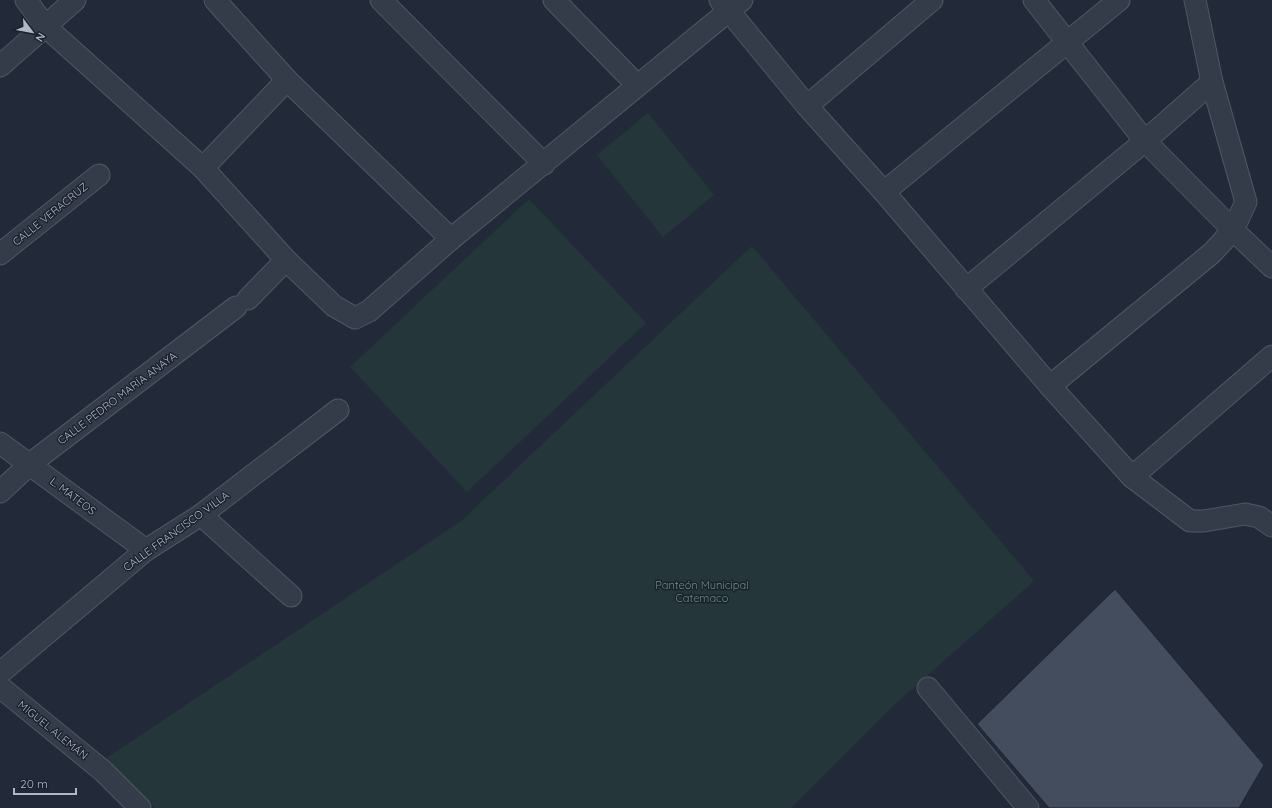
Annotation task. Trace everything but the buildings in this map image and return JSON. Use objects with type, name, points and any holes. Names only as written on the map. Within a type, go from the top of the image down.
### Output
[{"type":"street","points":[[26,0],[45,26],[203,168],[286,260],[334,306],[355,318],[369,311],[451,239],[544,164],[638,85],[730,4],[807,106],[884,192],[1050,386],[1132,477],[1190,521],[1204,521],[1245,514],[1259,517],[1272,526]]},
{"type":"street","points":[[0,66],[75,0]]},
{"type":"street","points":[[215,0],[287,80],[451,239]]},
{"type":"street","points":[[381,0],[544,164]]},
{"type":"street","points":[[554,0],[638,85]]},
{"type":"street","points":[[807,106],[932,0]]},
{"type":"street","points":[[1034,0],[1145,141],[1272,268]]},
{"type":"street","points":[[884,192],[1119,0]]},
{"type":"street","points":[[1050,386],[1212,253],[1233,230],[1246,202],[1212,82],[1195,0]]},
{"type":"street","points":[[203,168],[287,80]]},
{"type":"street","points":[[966,289],[1145,141],[1212,82]]},
{"type":"street","name":"CALLE VERACRUZ","points":[[1,250],[99,175]]},
{"type":"street","name":"CALLE PEDRO MARÍA ANAYA","points":[[0,492],[30,464],[242,303],[286,260]]},
{"type":"street","points":[[1132,477],[1272,356]]},
{"type":"street","name":"CALLE FRANCISCO VILLA","points":[[0,673],[146,550],[201,515],[338,410]]},
{"type":"street","name":"L. MATEOS","points":[[0,443],[146,550]]},
{"type":"street","points":[[201,515],[291,596]]},
{"type":"street","name":"MIGUEL ALEMÁN","points":[[0,688],[103,771],[138,808]]},
{"type":"street","points":[[928,688],[1028,808]]},
{"type":"green space","points":[[648,113],[714,195],[663,237],[597,155]]},
{"type":"green space","points":[[529,199],[646,323],[467,492],[350,367]]},
{"type":"green space","name":"Panteón Municipal Catemaco","points":[[752,246],[1034,581],[894,705],[791,808],[155,808],[102,761],[461,521]]}]
